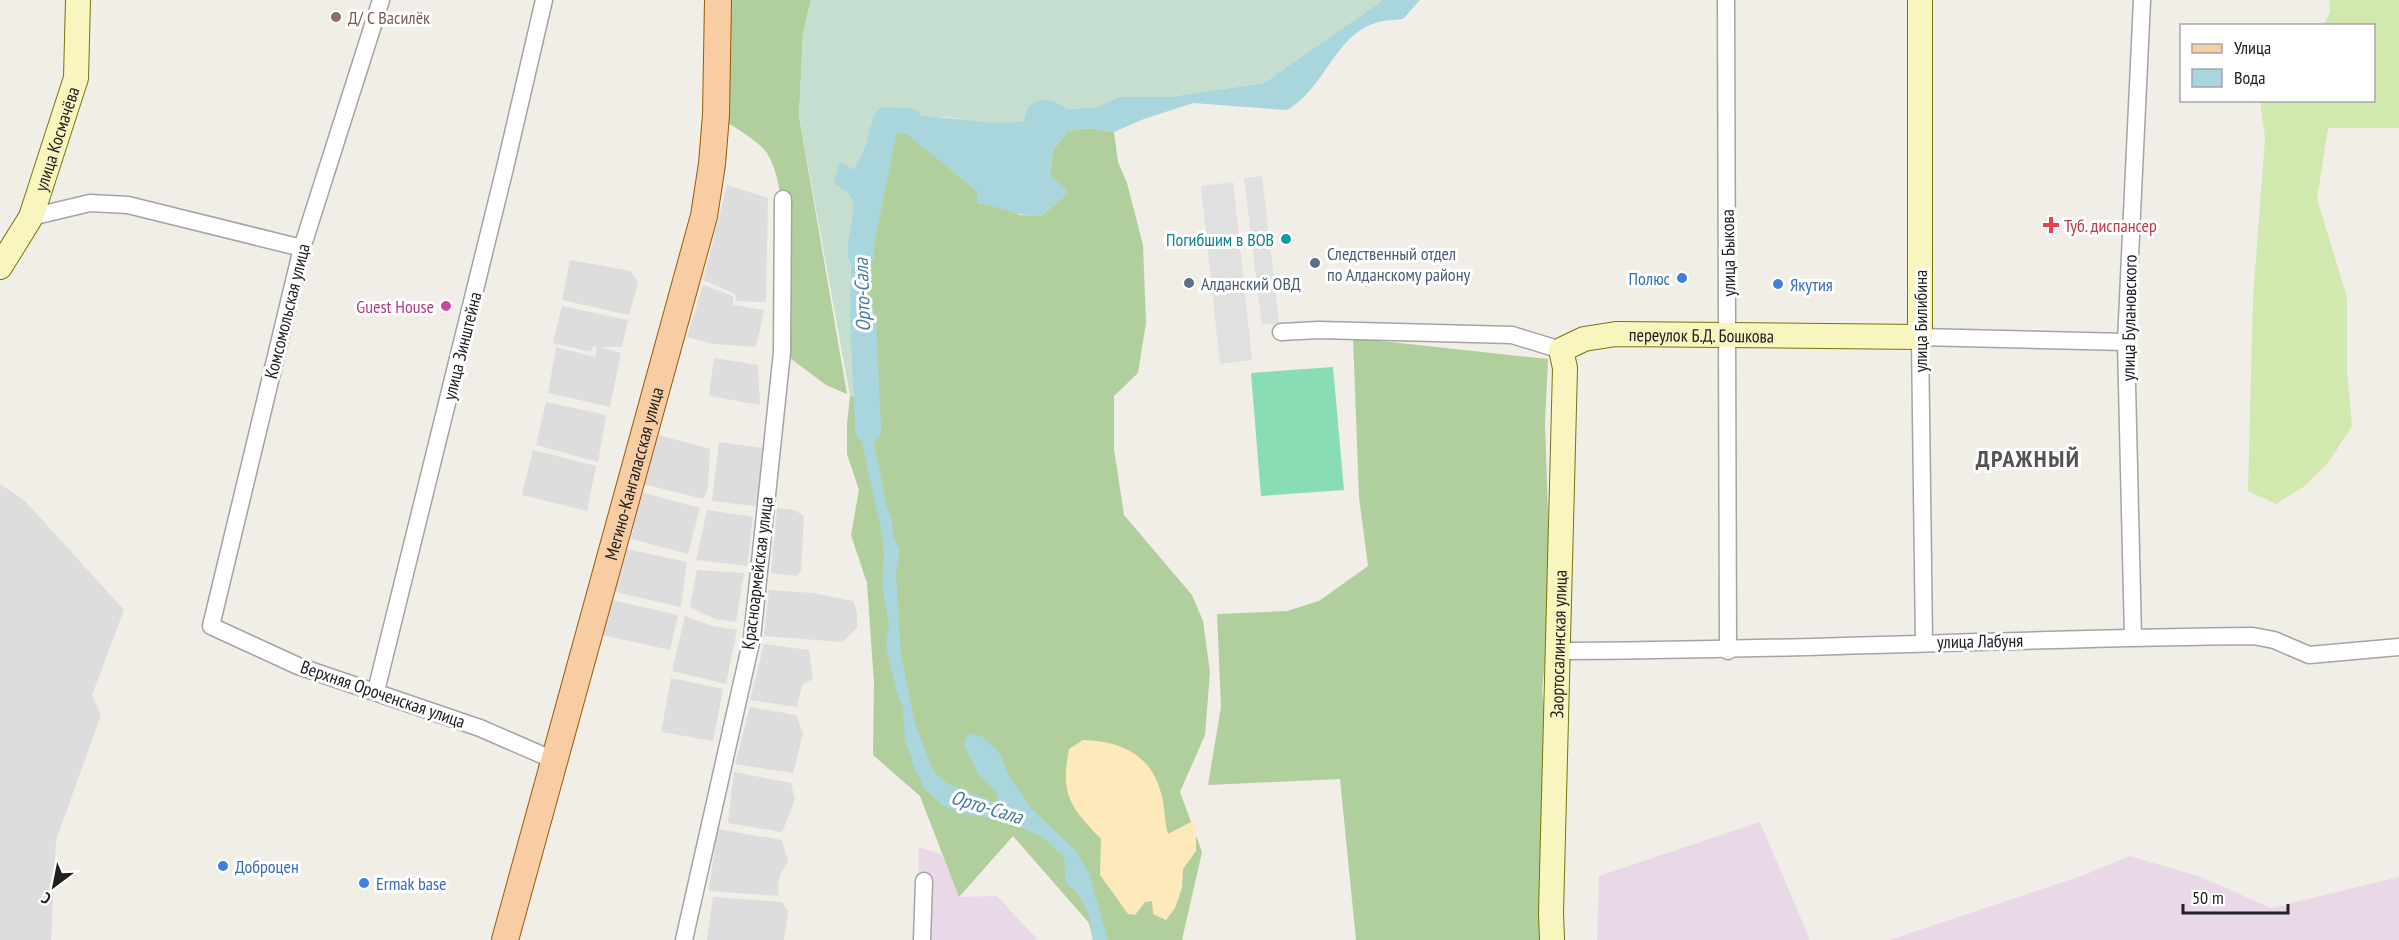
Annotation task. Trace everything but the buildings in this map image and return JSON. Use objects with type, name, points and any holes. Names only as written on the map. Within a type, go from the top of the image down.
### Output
[{"type":"main road","name":"Мегино-Кангаласская улица","points":[[505,940],[704,216],[712,165],[715,125],[718,0]]},
{"type":"street","name":"улица Космачёва","points":[[0,267],[31,217],[76,78],[78,0]]},
{"type":"street","name":"Комсомольская улица","points":[[211,626],[302,248],[381,0]]},
{"type":"street","name":"улица Зинштейна","points":[[376,691],[544,0]]},
{"type":"street","name":"улица Быкова","points":[[1726,0],[1729,335],[1728,651]]},
{"type":"street","name":"улица Билибина","points":[[1920,0],[1920,337],[1924,642]]},
{"type":"street","name":"улица Булановского","points":[[2133,637],[2126,342],[2142,0]]},
{"type":"street","name":"Красноармейская улица","points":[[684,940],[752,638],[782,352],[783,199]]},
{"type":"street","points":[[31,217],[90,203],[128,205],[302,248]]},
{"type":"street","points":[[1281,332],[1319,330],[1512,335],[1562,350]]},
{"type":"street","name":"переулок Б.Д. Бошкова","points":[[1562,350],[1584,339],[1616,334],[2126,342]]},
{"type":"street","name":"Заортосалинская улица","points":[[1552,940],[1565,368],[1562,350]]},
{"type":"street","name":"Верхняя Ороченская улица","points":[[211,626],[298,666],[480,728],[556,760]]},
{"type":"street","name":"улица Лабуня","points":[[1557,651],[1728,651],[1924,642],[2253,636],[2274,640],[2309,655],[2399,647]]},
{"type":"street","points":[[922,940],[924,881]]},
{"type":"shaded area","points":[[1262,176],[1279,323],[1262,325],[1244,178]]},
{"type":"shaded area","points":[[1233,182],[1252,360],[1220,364],[1201,186]]},
{"type":"shaded area","points":[[727,185],[768,198],[766,302],[736,301],[735,294],[703,280]]},
{"type":"shaded area","points":[[570,260],[631,271],[638,283],[629,315],[562,300]]},
{"type":"shaded area","points":[[703,285],[733,296],[733,305],[764,310],[756,347],[713,344],[687,337]]},
{"type":"shaded area","points":[[562,306],[628,320],[622,347],[600,347],[621,353],[610,407],[548,393],[556,347],[595,357],[597,347],[593,346],[591,352],[553,343]]},
{"type":"shaded area","points":[[714,358],[758,365],[760,405],[709,396]]},
{"type":"shaded area","points":[[546,402],[606,415],[598,462],[536,445]]},
{"type":"shaded area","points":[[658,435],[710,449],[708,488],[703,499],[643,484]]},
{"type":"shaded area","points":[[719,442],[762,448],[758,501],[754,506],[712,501]]},
{"type":"shaded area","points":[[533,450],[596,466],[587,511],[522,495]]},
{"type":"shaded area","points":[[0,484],[25,501],[124,610],[92,695],[101,715],[56,840],[51,940],[0,940]]},
{"type":"shaded area","points":[[641,492],[700,508],[688,554],[631,539]]},
{"type":"shaded area","points":[[777,508],[794,510],[804,516],[801,571],[796,576],[771,573]]},
{"type":"shaded area","points":[[707,510],[753,517],[747,566],[696,560]]},
{"type":"shaded area","points":[[627,549],[687,562],[681,607],[615,592]]},
{"type":"shaded area","points":[[697,570],[744,573],[736,622],[715,619],[690,607]]},
{"type":"shaded area","points":[[769,590],[813,593],[853,601],[857,612],[857,628],[842,642],[764,636]]},
{"type":"shaded area","points":[[612,600],[678,615],[670,650],[602,635]]},
{"type":"shaded area","points":[[685,616],[712,626],[737,630],[726,684],[672,671]]},
{"type":"shaded area","points":[[764,644],[809,650],[813,679],[802,685],[797,707],[750,700]]},
{"type":"shaded area","points":[[671,678],[723,689],[713,741],[661,732]]},
{"type":"shaded area","points":[[750,707],[796,715],[803,733],[793,773],[735,764]]},
{"type":"shaded area","points":[[734,772],[791,783],[795,800],[782,832],[728,823]]},
{"type":"shaded area","points":[[1760,822],[1810,940],[1597,940],[1599,876]]},
{"type":"shaded area","points":[[717,829],[782,840],[788,862],[780,875],[779,896],[709,891]]},
{"type":"shaded area","points":[[919,847],[943,855],[959,897],[997,896],[1038,940],[917,940]]},
{"type":"shaded area","points":[[2130,856],[2201,877],[2271,908],[2399,877],[2399,940],[1889,940],[2084,875]]},
{"type":"shaded area","points":[[713,897],[782,902],[788,912],[784,940],[707,940]]},
{"type":"green space","points":[[718,0],[811,0],[803,33],[799,116],[847,394],[826,385],[782,352],[784,249],[780,195],[775,172],[763,148],[716,115]]},
{"type":"green space","points":[[811,0],[1383,0],[1264,83],[1169,97],[1119,97],[1100,107],[1068,109],[1053,101],[1024,121],[1006,124],[985,124],[947,117],[886,120],[861,243],[865,394],[850,396],[799,116],[803,33]]},
{"type":"green space","points":[[2329,0],[2399,0],[2399,128],[2328,128],[2317,199],[2347,297],[2347,370],[2352,426],[2328,463],[2302,488],[2276,504],[2248,491],[2253,299],[2265,138],[2260,102],[2375,102],[2375,24],[2324,24],[2330,12]]},
{"type":"green space","points":[[886,120],[904,131],[977,191],[977,203],[1010,209],[1020,215],[1041,216],[1068,193],[1050,176],[1053,150],[1068,131],[1090,128],[1114,132],[1118,162],[1127,183],[1143,245],[1146,323],[1138,373],[1114,396],[1114,449],[1124,515],[1192,595],[1203,621],[1210,672],[1205,735],[1180,792],[1202,852],[1182,940],[1093,940],[1089,923],[1013,836],[959,897],[920,796],[873,755],[874,683],[867,583],[851,535],[859,490],[847,454],[847,424],[850,396],[876,398],[878,391],[865,394],[861,243]]},
{"type":"green space","points":[[1353,338],[1548,359],[1545,423],[1551,598],[1542,691],[1553,777],[1552,940],[1356,940],[1340,779],[1208,785],[1221,707],[1217,614],[1287,611],[1319,601],[1368,566],[1359,497]]},
{"type":"green space","points":[[1333,367],[1344,490],[1261,496],[1251,373]]},
{"type":"sand","points":[[1083,740],[1109,743],[1132,752],[1142,759],[1156,780],[1162,798],[1168,834],[1191,822],[1196,824],[1196,851],[1183,869],[1182,888],[1175,908],[1166,920],[1153,914],[1152,901],[1145,902],[1135,915],[1128,914],[1100,875],[1101,839],[1075,808],[1067,789],[1069,749]]},
{"type":"water","points":[[1383,0],[1420,0],[1403,19],[1375,23],[1349,39],[1311,90],[1287,110],[1193,103],[1144,119],[1114,132],[1090,128],[1068,131],[1053,150],[1050,176],[1068,193],[1041,216],[1017,213],[977,203],[977,191],[897,126],[876,134],[866,163],[862,206],[868,230],[866,336],[861,381],[887,507],[892,519],[893,536],[900,551],[896,574],[901,655],[915,723],[933,771],[946,783],[999,804],[997,793],[979,775],[964,745],[968,733],[983,737],[999,752],[1009,776],[1032,809],[1075,850],[1089,873],[1108,940],[1093,940],[1086,908],[1078,895],[1066,883],[1064,857],[1042,837],[1018,826],[991,818],[964,814],[943,806],[924,788],[914,767],[905,739],[903,709],[896,690],[886,646],[889,625],[882,585],[884,556],[882,534],[860,434],[860,403],[850,314],[853,200],[848,193],[834,183],[840,161],[854,170],[866,146],[870,127],[887,120],[925,116],[1005,123],[1024,121],[1028,107],[1039,100],[1053,101],[1068,109],[1099,107],[1119,97],[1169,97],[1264,83]]},
{"type":"waterway","name":"Орто-Сала","points":[[861,255],[861,243],[886,120],[909,121]]},
{"type":"waterway","name":"Орто-Сала","points":[[863,319],[868,429]]},
{"type":"place","name":"Д/ С Василёк","points":[[336,17]]},
{"type":"place","name":"Туб. диспансер","points":[[2051,225]]},
{"type":"place","name":"Погибшим в ВОВ","points":[[1286,239]]},
{"type":"place","name":"Следственный отдел по Алданскому району","points":[[1315,263]]},
{"type":"place","name":"Полюс","points":[[1682,278]]},
{"type":"place","name":"Алданский ОВД","points":[[1189,283]]},
{"type":"place","name":"Якутия","points":[[1778,284]]},
{"type":"place","name":"Guest House","points":[[446,306]]},
{"type":"place","name":"Доброцен","points":[[223,866]]},
{"type":"place","name":"Ermak base","points":[[364,883]]},
{"type":"district","name":"ДРАЖНЫЙ","points":[[2028,458]]}]
